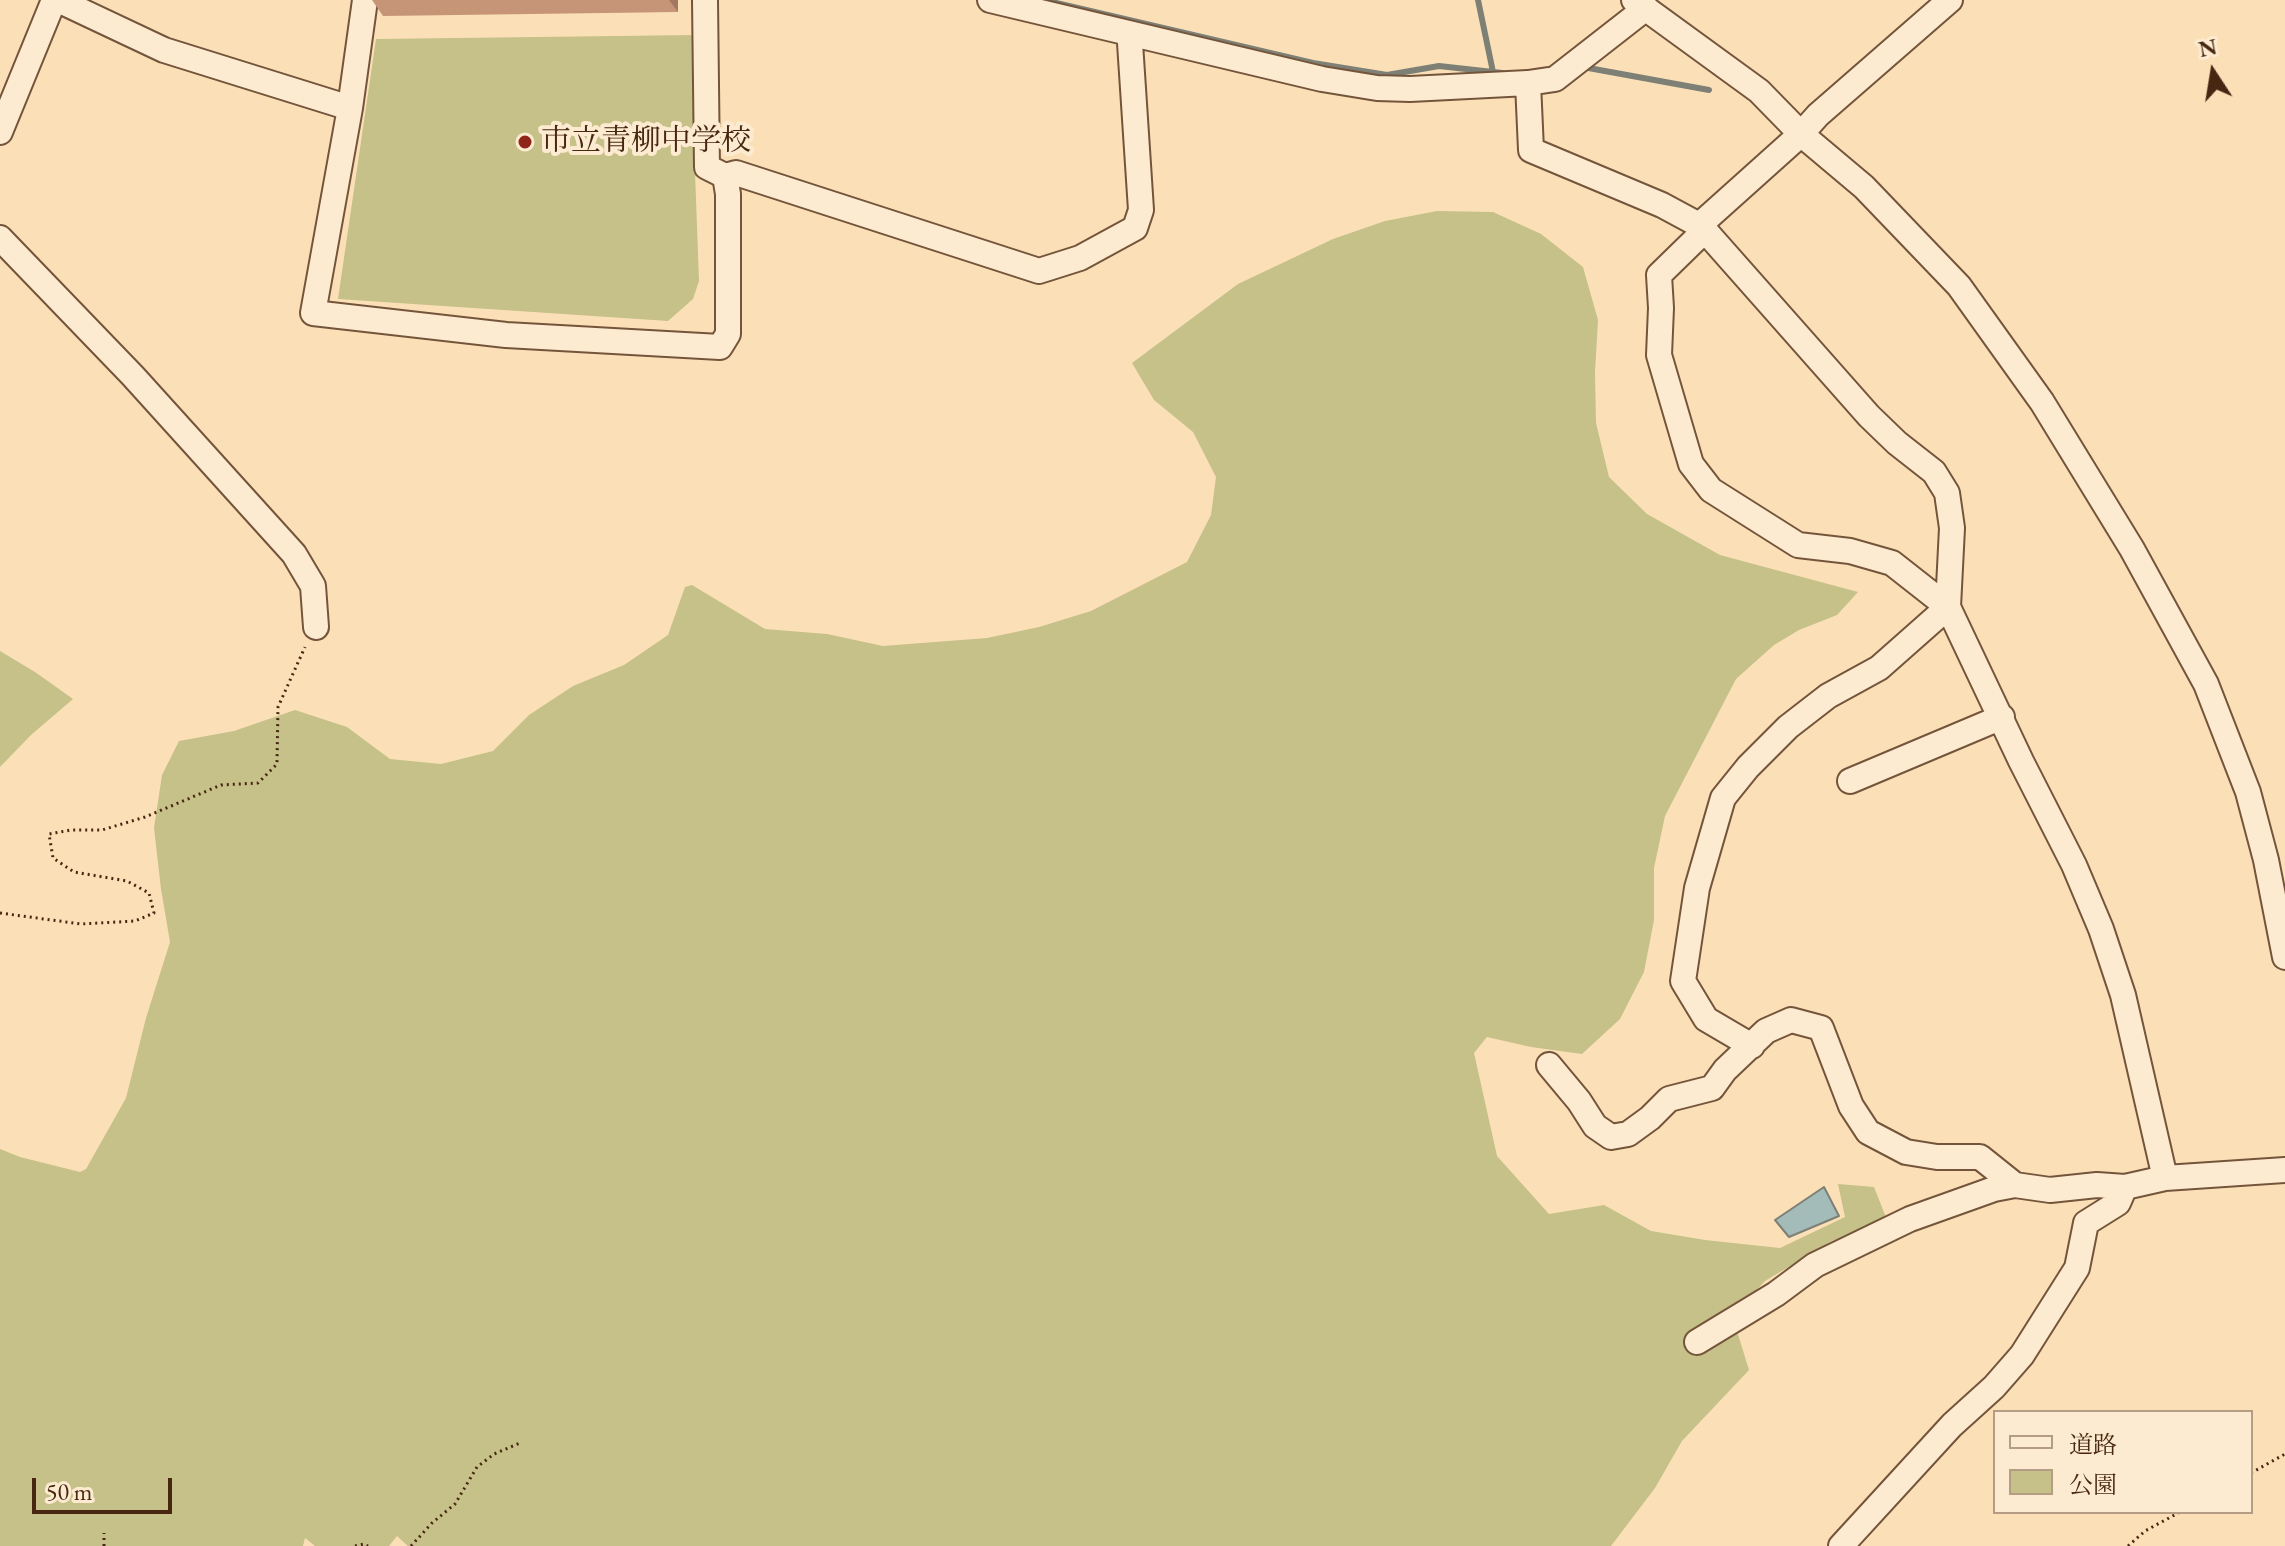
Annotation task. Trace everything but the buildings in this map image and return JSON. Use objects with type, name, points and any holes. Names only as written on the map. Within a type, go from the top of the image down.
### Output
[{"type":"street","points":[[0,132],[56,0],[164,50],[350,108]]},
{"type":"street","points":[[365,0],[350,108],[313,313],[522,337],[720,347],[728,334],[728,194],[725,176]]},
{"type":"street","points":[[705,0],[707,167],[725,176],[736,173],[1039,271],[1080,258],[1135,228],[1141,210],[1130,43],[1133,35]]},
{"type":"street","points":[[990,0],[1322,79],[1377,88],[1410,89],[1555,79],[1640,4],[1759,91],[1801,134],[1864,187],[1959,286],[2042,402],[2132,549],[2200,673],[2230,742],[2248,792],[2266,860],[2285,957]]},
{"type":"street","points":[[1950,0],[1818,115],[1701,226],[1700,235],[1659,275],[1659,355],[1691,464],[1711,490],[1798,545],[1850,551],[1892,563],[1948,607],[2074,865],[2101,929],[2123,995],[2165,1178]]},
{"type":"street","points":[[1528,83],[1531,150],[1662,205],[1701,226],[1869,416],[1941,481],[1947,493],[1952,528],[1948,607],[1879,668],[1828,696],[1788,727],[1748,767],[1723,798],[1697,888],[1683,981],[1706,1019],[1752,1046]]},
{"type":"street","points":[[0,238],[144,388],[294,554],[313,586],[316,627]]},
{"type":"street","points":[[1850,781],[2002,717]]},
{"type":"street","points":[[1549,1065],[1595,1126],[1611,1137],[1628,1134],[1669,1099],[1712,1088],[1725,1070],[1766,1031],[1791,1020],[1821,1028],[1851,1106],[1868,1132],[1906,1152],[1937,1157],[1980,1157],[2015,1185]]},
{"type":"street","points":[[1697,1342],[1776,1294],[1815,1265],[1910,1219],[1994,1189],[2015,1185],[2050,1190],[2097,1185],[2125,1187],[2165,1178],[2285,1170]]},
{"type":"street","points":[[1841,1546],[1952,1425],[1994,1387],[2022,1355],[2077,1268],[2086,1223],[2118,1203],[2125,1187]]},
{"type":"path","points":[[0,913],[81,924],[135,921],[154,913],[149,893],[127,881],[74,872],[53,858],[49,834],[102,830],[145,817],[221,785],[258,783],[277,764],[278,707],[316,627]]},
{"type":"path","points":[[411,1546],[455,1504],[477,1467],[494,1454],[520,1443]]},
{"type":"path","points":[[2253,1472],[2285,1454]]},
{"type":"path","points":[[2128,1546],[2145,1531],[2176,1514]]},
{"type":"path","points":[[104,1533],[104,1546]]},
{"type":"path","points":[[355,1546],[368,1546]]},
{"type":"green space","name":"市立青柳中学校","points":[[697,35],[695,172],[699,281],[693,299],[668,321],[338,299],[376,39]]},
{"type":"green space","points":[[1437,211],[1493,212],[1541,234],[1583,267],[1598,320],[1596,423],[1609,477],[1647,514],[1720,555],[1858,592],[1837,615],[1799,630],[1774,645],[1736,679],[1665,816],[1654,868],[1654,920],[1644,972],[1620,1019],[1582,1054],[1487,1037],[1474,1053],[1497,1156],[1549,1214],[1604,1205],[1651,1231],[1780,1248],[1845,1217],[1838,1184],[1874,1187],[1889,1225],[1832,1241],[1765,1281],[1732,1315],[1749,1370],[1682,1441],[1655,1488],[1611,1546],[408,1546],[397,1536],[389,1546],[315,1546],[305,1538],[303,1546],[0,1546],[0,1149],[80,1172],[86,1169],[126,1098],[146,1018],[170,942],[154,828],[162,775],[179,741],[234,731],[295,710],[347,727],[390,759],[441,764],[493,751],[529,715],[573,686],[624,665],[668,635],[685,587],[692,585],[765,629],[827,634],[883,646],[987,638],[1039,627],[1091,611],[1187,562],[1211,515],[1216,477],[1193,432],[1154,400],[1132,363],[1238,284],[1333,239],[1385,221]]},
{"type":"green space","points":[[0,651],[73,699],[0,767]]},
{"type":"water","points":[[1824,1187],[1839,1216],[1789,1237],[1775,1220]]},
{"type":"waterway","points":[[1478,0],[1493,72]]},
{"type":"waterway","points":[[1048,1],[1313,63],[1387,75],[1439,66],[1502,73]]},
{"type":"waterway","points":[[1583,67],[1709,90]]},
{"type":"place","name":"市立青柳中学校","points":[[525,142]]}]
